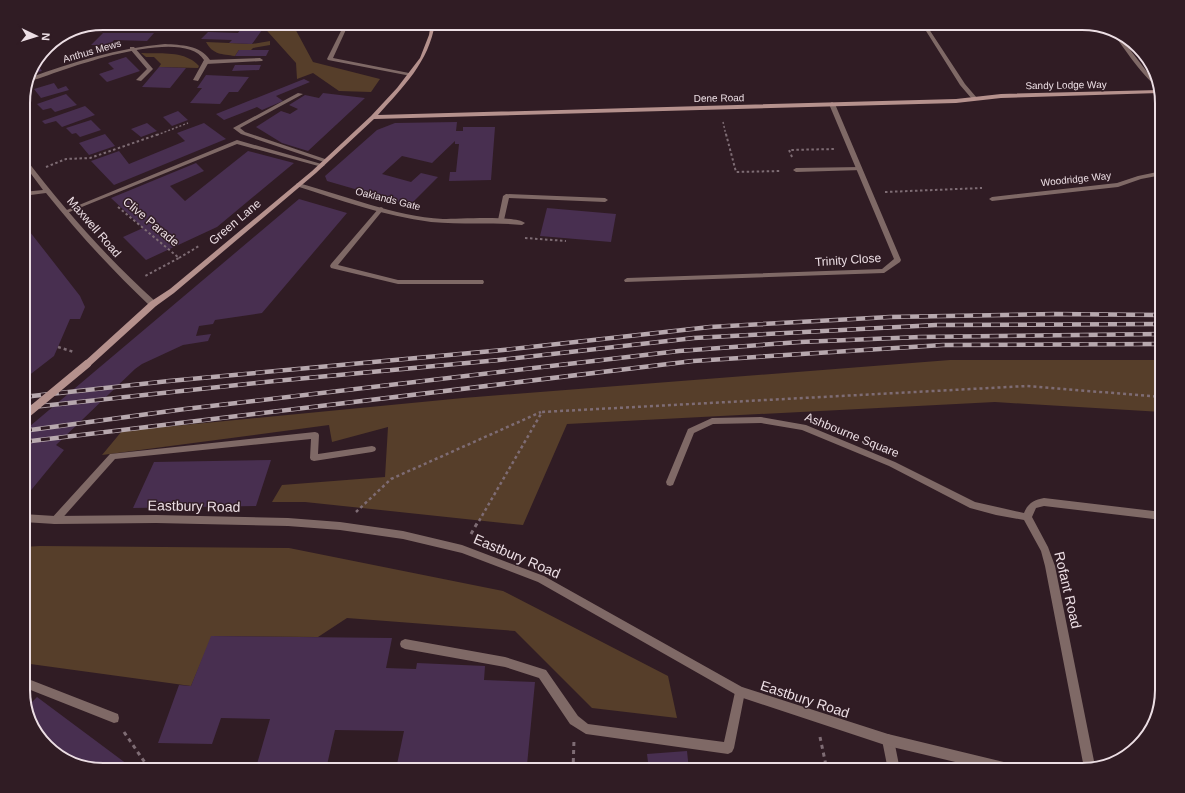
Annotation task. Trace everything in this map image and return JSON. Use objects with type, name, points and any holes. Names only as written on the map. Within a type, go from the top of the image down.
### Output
[{"type":"street","points":[[344,30],[330,59],[410,75]]},
{"type":"street","name":"Green Lane","points":[[30,411],[87,364],[153,304],[172,291],[324,163],[374,117],[410,75],[422,58],[432,30]]},
{"type":"street","points":[[927,30],[962,85],[974,98]]},
{"type":"street","points":[[1122,42],[1151,80]]},
{"type":"street","name":"Anthus Mews","points":[[35,78],[132,48],[153,45],[189,48],[202,53],[207,60],[206,62]]},
{"type":"street","points":[[132,48],[150,69],[140,80]]},
{"type":"street","points":[[196,80],[206,62],[260,60]]},
{"type":"street","name":"Sandy Lodge Way","points":[[974,98],[1154,92]]},
{"type":"street","points":[[300,94],[236,128],[243,133],[324,163]]},
{"type":"street","name":"Dene Road","points":[[374,117],[956,101],[974,98]]},
{"type":"street","name":"Trinity Close","points":[[627,280],[884,271],[898,260],[832,104]]},
{"type":"street","points":[[66,212],[237,142],[324,163]]},
{"type":"street","name":"Maxwell Road","points":[[30,168],[66,212],[130,284],[153,304]]},
{"type":"street","points":[[796,170],[860,169]]},
{"type":"street","name":"Woodridge Way","points":[[992,198],[1118,185],[1140,177],[1155,174]]},
{"type":"street","name":"Oaklands Gate","points":[[298,185],[381,209],[419,218],[462,221],[501,220],[522,222]]},
{"type":"street","points":[[30,193],[48,191]]},
{"type":"street","points":[[501,220],[506,196],[605,200]]},
{"type":"street","points":[[381,209],[333,266],[398,282],[481,282]]},
{"type":"street","name":"Ashbourne Square","points":[[670,482],[691,431],[712,421],[762,420],[803,426],[892,464],[956,498],[973,505],[1026,517]]},
{"type":"street","points":[[55,520],[113,456],[315,435],[314,458],[372,449]]},
{"type":"street","points":[[1026,517],[1029,508],[1035,503],[1044,502],[1155,515]]},
{"type":"street","name":"Rofant Road","points":[[1026,517],[1045,550],[1050,566],[1089,762]]},
{"type":"street","name":"Eastbury Road","points":[[30,518],[55,520],[218,520],[288,522],[340,526],[403,535],[462,549],[541,579],[740,692],[888,740],[983,763]]},
{"type":"street","points":[[405,644],[505,662],[542,674],[574,720],[586,729],[728,748],[740,692]]},
{"type":"street","points":[[30,685],[114,718]]},
{"type":"street","points":[[888,740],[893,763]]},
{"type":"path","points":[[719,107],[736,172],[796,170],[789,150],[851,149]]},
{"type":"path","points":[[33,172],[66,159],[90,158],[130,145],[188,123]]},
{"type":"path","points":[[869,192],[983,188],[992,198]]},
{"type":"path","name":"Clive Parade","points":[[106,196],[179,258],[130,284]]},
{"type":"path","points":[[522,222],[520,237],[566,241]]},
{"type":"path","points":[[340,526],[391,479],[542,412]]},
{"type":"path","points":[[816,717],[826,763]]},
{"type":"path","points":[[114,718],[145,763]]},
{"type":"path","points":[[574,720],[574,763]]},
{"type":"shaded area","points":[[266,30],[296,30],[313,62],[380,79],[371,92],[339,91],[313,73],[297,79],[296,63]]},
{"type":"shaded area","points":[[270,41],[270,45],[253,48],[251,50],[239,50],[235,56],[215,52],[206,42],[252,44]]},
{"type":"shaded area","points":[[141,53],[180,55],[187,57],[199,66],[198,68],[159,67],[161,64],[154,57],[146,57]]},
{"type":"shaded area","points":[[950,360],[1155,360],[1155,412],[995,402],[567,424],[523,525],[305,502],[272,502],[282,485],[385,477],[388,427],[332,442],[329,425],[102,455],[122,431],[463,398]]},
{"type":"shaded area","points":[[30,547],[289,548],[503,591],[668,676],[677,718],[592,708],[515,631],[347,618],[318,637],[212,636],[191,686],[30,664]]},
{"type":"building","points":[[240,30],[262,30],[252,44],[229,43],[232,40],[201,39],[208,32],[238,33]]},
{"type":"building","points":[[103,33],[154,33],[147,41],[114,40],[110,45],[91,45]]},
{"type":"building","points":[[239,50],[269,50],[266,56],[235,56]]},
{"type":"building","points":[[126,57],[140,71],[107,82],[99,74],[114,69],[108,63]]},
{"type":"building","points":[[235,65],[261,65],[259,70],[232,71]]},
{"type":"building","points":[[159,67],[186,68],[170,88],[142,87]]},
{"type":"building","points":[[206,75],[249,77],[238,92],[229,92],[220,104],[190,103],[202,88],[197,88]]},
{"type":"building","points":[[304,79],[310,82],[276,96],[283,101],[262,110],[257,107],[224,120],[216,114]]},
{"type":"building","points":[[54,83],[58,89],[66,86],[69,90],[41,98],[34,89]]},
{"type":"building","points":[[323,93],[365,98],[308,151],[282,143],[256,127],[281,111],[290,114],[298,109],[289,105],[305,95],[319,98]]},
{"type":"building","points":[[66,94],[77,105],[55,112],[51,108],[43,110],[37,104]]},
{"type":"building","points":[[85,106],[95,115],[62,127],[56,121],[45,124],[42,121]]},
{"type":"building","points":[[178,111],[188,120],[172,126],[163,117]]},
{"type":"building","points":[[91,120],[101,130],[80,137],[76,133],[72,134],[66,128]]},
{"type":"building","points":[[457,122],[456,131],[463,131],[463,127],[495,127],[491,180],[449,181],[450,172],[456,172],[459,144],[455,144],[455,141],[432,163],[402,156],[382,174],[411,182],[421,173],[438,177],[410,205],[327,181],[325,176],[377,130],[395,123]]},
{"type":"building","points":[[147,123],[157,131],[141,137],[131,129]]},
{"type":"building","points":[[204,123],[226,139],[114,185],[91,161],[119,151],[129,164],[185,141],[177,133]]},
{"type":"building","points":[[105,134],[115,146],[89,155],[79,143]]},
{"type":"building","points":[[248,151],[294,163],[217,227],[146,260],[123,237],[143,228],[111,198],[196,163],[204,171],[170,186],[185,201]]},
{"type":"building","points":[[299,199],[347,213],[262,313],[215,320],[213,324],[199,326],[196,336],[211,334],[208,341],[183,345],[142,364],[135,369],[56,445],[64,450],[30,491],[30,426]]},
{"type":"building","points":[[547,208],[616,214],[611,242],[540,236]]},
{"type":"building","points":[[30,232],[80,296],[85,307],[80,319],[70,319],[54,356],[30,375]]},
{"type":"building","points":[[271,460],[256,506],[133,508],[154,462]]},
{"type":"building","points":[[211,636],[392,638],[386,668],[416,669],[417,663],[485,666],[484,680],[535,682],[527,763],[397,763],[404,731],[335,730],[327,763],[257,763],[270,719],[221,718],[212,744],[158,743],[179,685],[191,686]]},
{"type":"building","points":[[37,697],[126,763],[84,761],[63,751],[51,742],[45,734],[38,722],[31,703]]},
{"type":"building","points":[[687,751],[688,763],[648,763],[647,754]]},
{"type":"railway","points":[[30,396],[169,381],[503,350],[710,327],[890,317],[1054,314],[1155,315]]},
{"type":"railway","points":[[30,407],[275,381],[499,360],[694,338],[936,325],[1155,324]]},
{"type":"railway","points":[[30,430],[185,409],[679,351],[800,342],[920,337],[1155,334]]},
{"type":"railway","points":[[30,441],[693,361],[943,345],[1155,344]]}]
